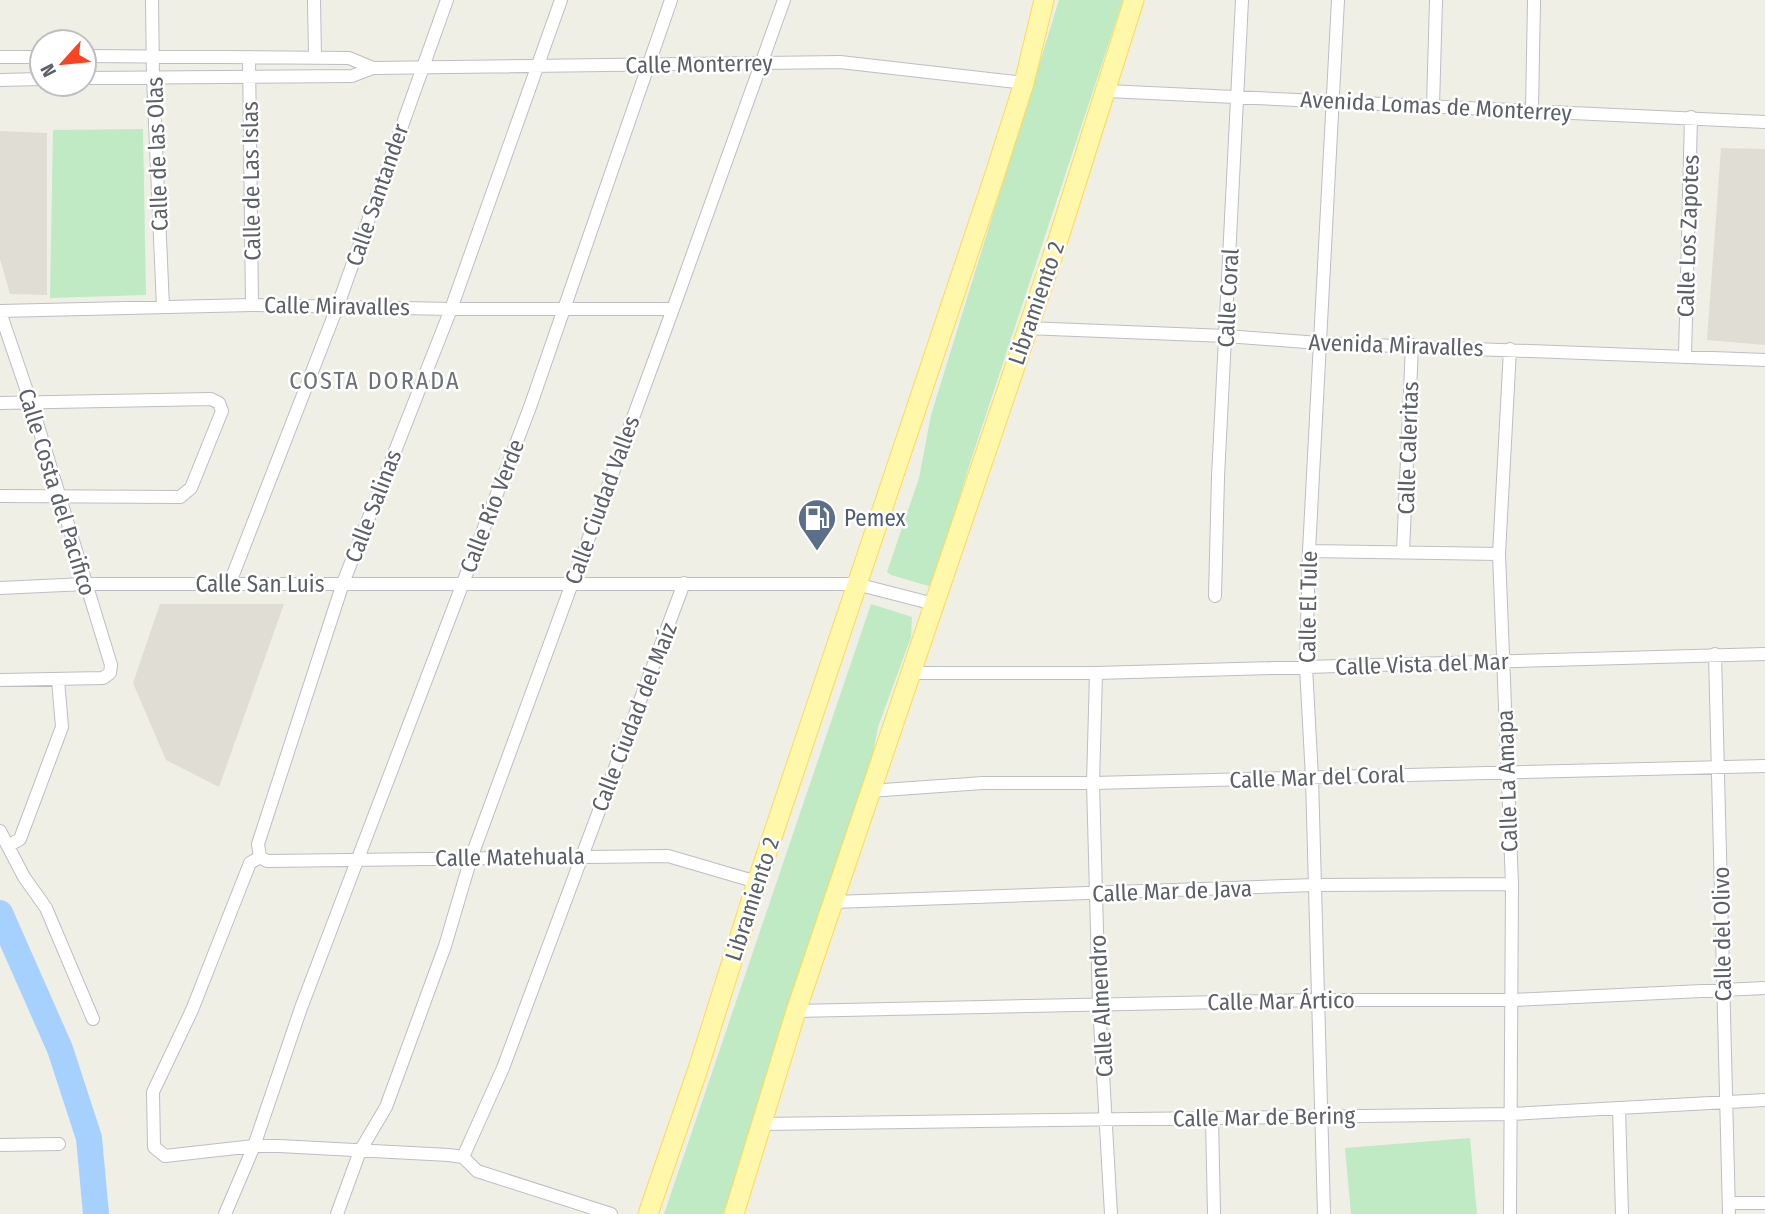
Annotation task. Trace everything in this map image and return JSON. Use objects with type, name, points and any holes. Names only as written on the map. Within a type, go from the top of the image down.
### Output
[{"type":"main road","name":"Libramiento 2","points":[[648,1214],[856,584],[959,283],[1024,83],[1044,0]]},
{"type":"main road","name":"Libramiento 2","points":[[733,1214],[796,1012],[1107,91],[1134,0]]},
{"type":"street","name":"Calle de las Olas","points":[[152,0],[163,307]]},
{"type":"street","points":[[314,0],[314,57]]},
{"type":"street","name":"Calle Santander","points":[[229,585],[338,305],[447,0]]},
{"type":"street","name":"Calle Salinas","points":[[254,1146],[166,1156],[154,1147],[153,1092],[192,1010],[250,863],[260,857],[258,844],[343,583],[451,309],[561,0]]},
{"type":"street","name":"Calle Río Verde","points":[[225,1214],[254,1146],[301,1008],[530,407],[671,0]]},
{"type":"street","name":"Calle Ciudad Valles","points":[[337,1214],[360,1152],[386,1107],[445,946],[471,858],[784,0]]},
{"type":"street","name":"Calle Coral","points":[[1215,596],[1242,0]]},
{"type":"street","name":"Calle El Tule","points":[[1324,1214],[1312,778],[1306,667],[1309,551],[1338,0]]},
{"type":"street","points":[[1433,106],[1436,0]]},
{"type":"street","points":[[1532,110],[1534,0]]},
{"type":"street","name":"Calle Monterrey","points":[[98,56],[349,58],[373,68]]},
{"type":"street","points":[[0,57],[28,57]]},
{"type":"street","name":"Calle de Las Islas","points":[[249,57],[252,305]]},
{"type":"street","name":"Calle Monterrey","points":[[98,78],[352,76],[373,68],[840,62],[1024,83]]},
{"type":"street","points":[[0,80],[28,79]]},
{"type":"street","name":"Avenida Lomas de Monterrey","points":[[1107,91],[1765,122]]},
{"type":"street","name":"Calle Los Zapotes","points":[[1685,356],[1691,117]]},
{"type":"street","name":"Calle Miravalles","points":[[0,311],[252,305],[451,309],[673,309]]},
{"type":"street","name":"Calle Costa del Pacifico","points":[[0,311],[111,665],[110,673],[103,678],[58,680]]},
{"type":"street","name":"Avenida Miravalles","points":[[1026,328],[1226,336],[1319,343],[1765,360]]},
{"type":"street","name":"Calle Caleritas","points":[[1403,552],[1412,345]]},
{"type":"street","name":"Calle La Amapa","points":[[1510,349],[1499,554],[1512,884],[1510,1214]]},
{"type":"street","points":[[0,403],[211,399],[219,403],[222,411],[186,494],[180,497],[0,496]]},
{"type":"street","points":[[1309,551],[1499,554]]},
{"type":"street","name":"Calle Ciudad del Maíz","points":[[463,1157],[503,1068],[684,583]]},
{"type":"street","name":"Calle San Luis","points":[[0,588],[85,584],[856,584]]},
{"type":"street","points":[[856,584],[934,604]]},
{"type":"street","name":"Calle del Olivo","points":[[1715,654],[1729,1209]]},
{"type":"street","name":"Calle Vista del Mar","points":[[911,673],[1096,673],[1765,654]]},
{"type":"street","name":"Calle Almendro","points":[[1096,673],[1093,783],[1100,1004],[1111,1214]]},
{"type":"street","points":[[0,680],[58,680],[62,727],[20,839],[8,846]]},
{"type":"street","name":"Calle Mar del Coral","points":[[869,792],[983,783],[1093,783],[1765,766]]},
{"type":"street","points":[[0,831],[24,877],[46,908],[93,1019]]},
{"type":"street","name":"Calle Matehuala","points":[[260,857],[267,860],[668,856],[757,882]]},
{"type":"street","name":"Calle Mar de Java","points":[[833,902],[1314,885],[1512,884]]},
{"type":"street","name":"Calle Mar Ártico","points":[[796,1012],[1318,1000],[1513,1000],[1765,988]]},
{"type":"street","name":"Calle Mar de Bering","points":[[762,1124],[1511,1114],[1765,1101]]},
{"type":"street","points":[[1619,1108],[1622,1214]]},
{"type":"street","points":[[1212,1118],[1214,1214]]},
{"type":"street","points":[[0,1145],[59,1144]]},
{"type":"street","points":[[254,1146],[463,1157],[477,1171],[611,1214]]},
{"type":"street","points":[[1729,1209],[1765,1203]]},
{"type":"shaded area","points":[[0,131],[47,133],[47,295],[10,294],[0,259]]},
{"type":"shaded area","points":[[1721,148],[1765,149],[1765,345],[1707,340]]},
{"type":"shaded area","points":[[160,604],[284,604],[219,787],[166,760],[133,683]]},
{"type":"green space","points":[[1059,0],[1123,0],[970,463],[932,587],[887,572],[919,478],[931,415]]},
{"type":"green space","points":[[143,129],[146,295],[50,298],[53,130]]},
{"type":"green space","points":[[871,604],[912,617],[911,637],[878,727],[869,774],[723,1214],[664,1214]]},
{"type":"green space","points":[[1470,1138],[1477,1214],[1351,1214],[1345,1148]]},
{"type":"waterway","points":[[0,913],[60,1049],[89,1138],[96,1214]]},
{"type":"place","name":"Pemex","points":[[817,552]]},
{"type":"district","name":"COSTA DORADA","points":[[375,381]]}]
